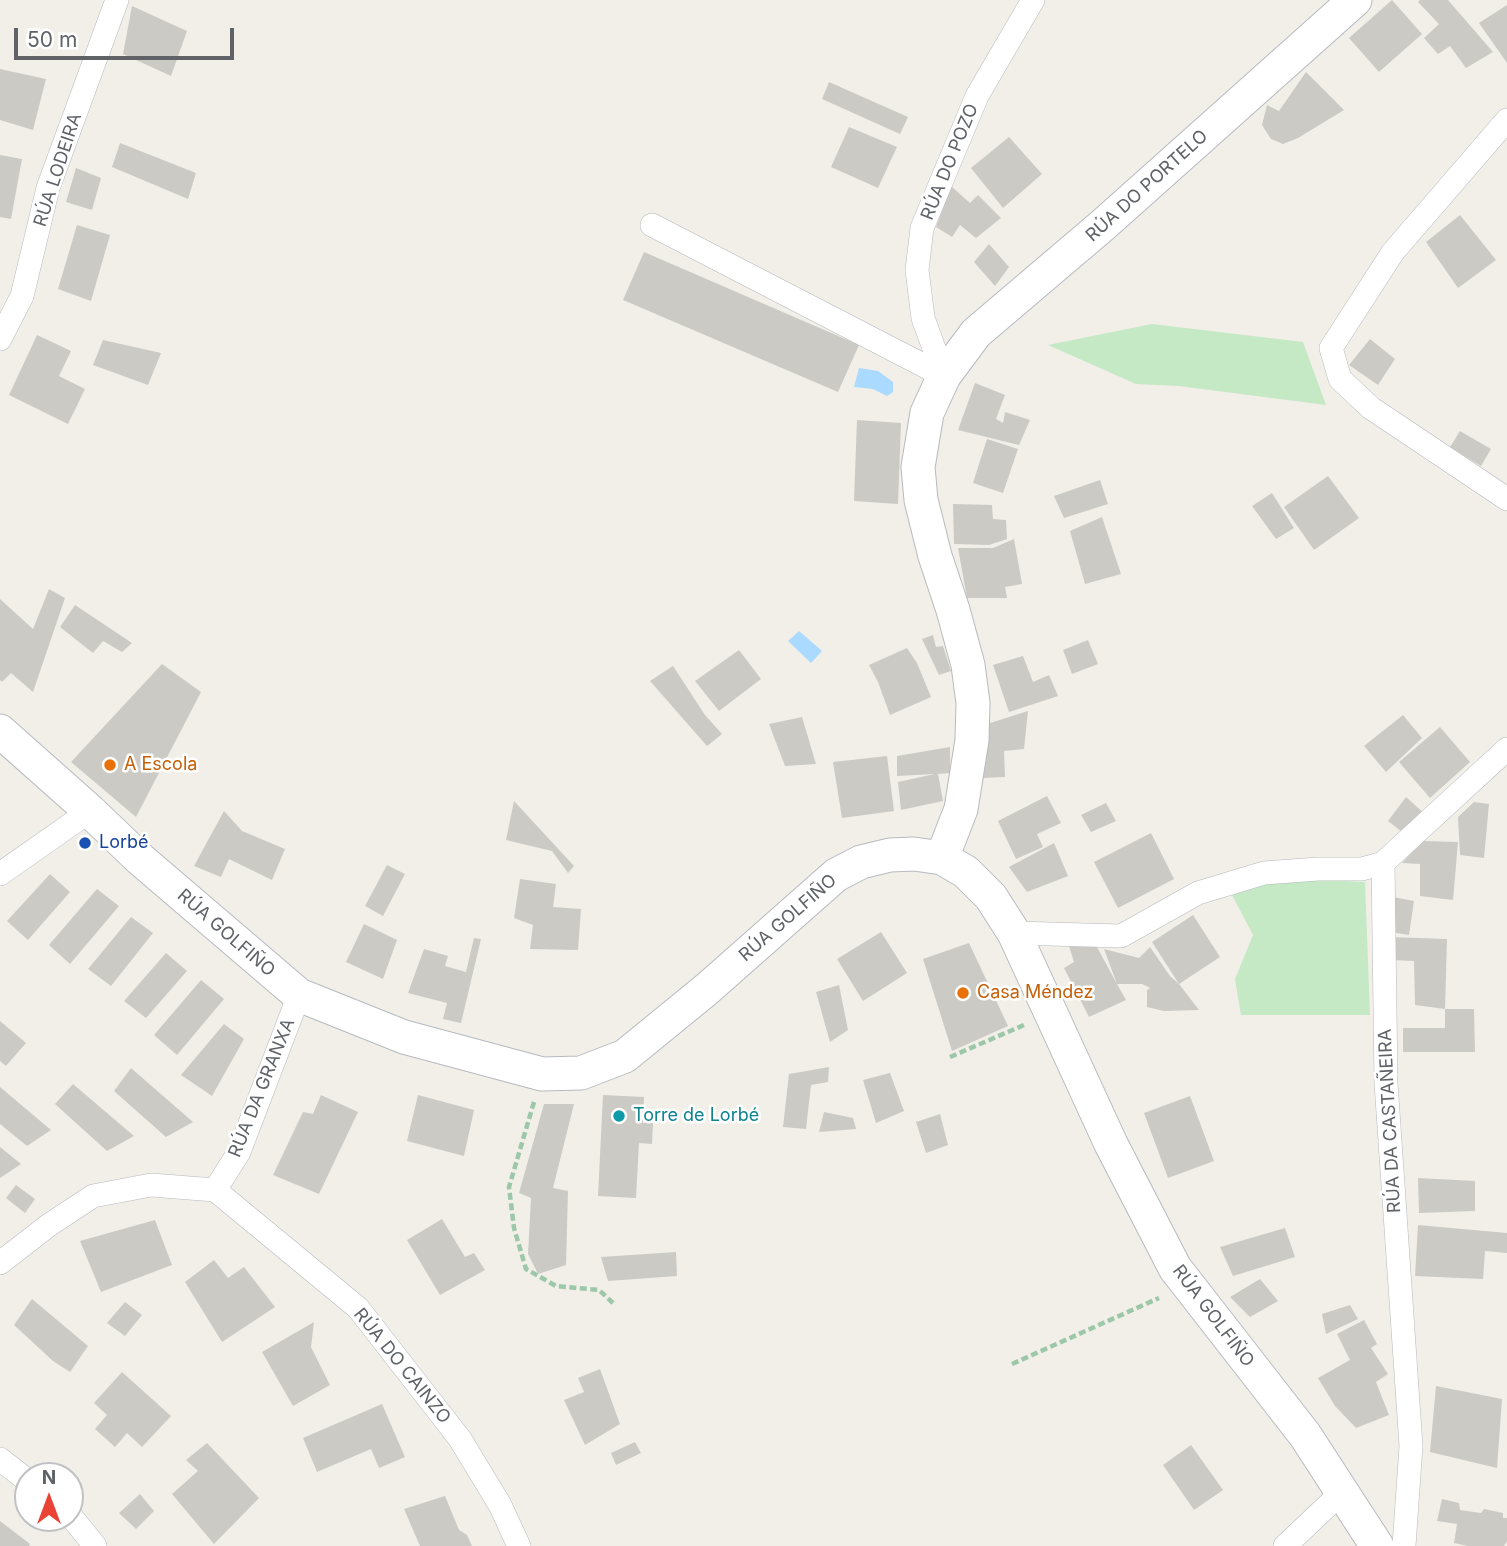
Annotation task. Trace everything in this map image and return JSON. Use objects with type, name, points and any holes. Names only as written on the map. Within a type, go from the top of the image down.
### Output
[{"type":"main road","name":"RÚA DO PORTELO","points":[[942,858],[961,810],[972,740],[973,703],[965,654],[934,556],[918,467],[927,413],[944,376],[976,333],[1103,225],[1355,0]]},
{"type":"main road","name":"RÚA GOLFIÑO","points":[[0,731],[140,859],[299,996],[404,1037],[542,1074],[581,1073],[625,1056],[708,989],[836,875],[861,862],[914,853],[942,858],[966,872],[991,897],[1014,933],[1116,1155],[1175,1268],[1306,1435],[1377,1546]]},
{"type":"street","name":"RÚA LODEIRA","points":[[0,339],[22,296],[48,188],[117,0]]},
{"type":"street","name":"RÚA DO POZO","points":[[944,376],[923,318],[917,270],[922,228],[977,96],[1033,0]]},
{"type":"street","points":[[1507,120],[1393,252],[1331,348],[1340,379],[1371,408],[1507,499]]},
{"type":"street","points":[[652,225],[944,376]]},
{"type":"street","points":[[1014,933],[1121,936],[1198,893],[1264,873],[1362,869],[1383,863],[1507,749]]},
{"type":"street","points":[[0,874],[90,811]]},
{"type":"street","name":"RÚA DA CASTAÑEIRA","points":[[1383,863],[1386,1083],[1411,1446],[1404,1546]]},
{"type":"street","name":"RÚA DA GRANXA","points":[[215,1190],[239,1152],[299,996]]},
{"type":"street","points":[[0,1263],[49,1225],[93,1196],[150,1185],[215,1190]]},
{"type":"street","name":"RÚA DO CAINZO","points":[[215,1190],[358,1308],[460,1439],[500,1505],[519,1546]]},
{"type":"street","points":[[0,1459],[14,1470]]},
{"type":"street","points":[[1285,1546],[1342,1493]]},
{"type":"street","points":[[84,1532],[95,1546]]},
{"type":"path","points":[[950,1057],[1050,1013]]},
{"type":"path","points":[[542,1074],[509,1187],[514,1228],[526,1269],[556,1286],[599,1290],[613,1303]]},
{"type":"path","points":[[1012,1364],[1188,1285]]},
{"type":"green space","points":[[1152,324],[1303,342],[1326,405],[1179,386],[1136,384],[1048,345]]},
{"type":"green space","points":[[1287,878],[1365,882],[1370,1015],[1241,1015],[1235,979],[1253,935],[1232,895]]},
{"type":"water","points":[[859,368],[878,371],[893,382],[893,392],[887,396],[873,389],[854,387]]},
{"type":"water","points":[[799,631],[822,651],[811,663],[788,641]]},
{"type":"building","points":[[1392,0],[1422,34],[1379,72],[1349,38]]},
{"type":"building","points":[[1448,0],[1493,52],[1466,68],[1450,46],[1438,54],[1424,38],[1439,24],[1418,2]]},
{"type":"building","points":[[1507,5],[1507,63],[1479,23]]},
{"type":"building","points":[[132,6],[187,31],[171,76],[123,54]]},
{"type":"building","points":[[0,69],[46,79],[33,130],[0,120]]},
{"type":"building","points":[[1306,72],[1344,110],[1283,144],[1271,139],[1262,125],[1267,105],[1279,111]]},
{"type":"building","points":[[829,82],[908,117],[900,134],[822,99]]},
{"type":"building","points":[[849,127],[897,147],[878,188],[831,167]]},
{"type":"building","points":[[1009,137],[1042,174],[1003,208],[971,168]]},
{"type":"building","points":[[120,143],[196,173],[188,199],[112,167]]},
{"type":"building","points":[[0,155],[22,159],[11,219],[0,217]]},
{"type":"building","points":[[76,168],[101,178],[92,210],[66,202]]},
{"type":"building","points":[[951,186],[970,203],[978,195],[1001,218],[976,238],[960,225],[952,237],[936,227]]},
{"type":"building","points":[[1460,215],[1496,260],[1458,288],[1426,242]]},
{"type":"building","points":[[77,225],[110,235],[91,301],[58,289]]},
{"type":"building","points":[[989,244],[1009,267],[995,286],[974,262]]},
{"type":"building","points":[[644,252],[859,345],[838,392],[623,300]]},
{"type":"building","points":[[37,335],[71,351],[59,376],[85,389],[68,424],[9,395]]},
{"type":"building","points":[[1370,339],[1395,359],[1378,385],[1349,365]]},
{"type":"building","points":[[103,340],[161,353],[148,385],[93,365]]},
{"type":"building","points":[[975,383],[1005,395],[996,419],[1003,423],[1005,412],[1030,420],[1019,445],[958,430]]},
{"type":"building","points":[[857,420],[901,423],[898,504],[854,501]]},
{"type":"building","points":[[1460,431],[1491,449],[1481,466],[1450,447]]},
{"type":"building","points":[[987,439],[1018,449],[1003,493],[973,483]]},
{"type":"building","points":[[1328,476],[1359,518],[1314,550],[1284,507]]},
{"type":"building","points":[[1100,480],[1108,504],[1064,518],[1054,496]]},
{"type":"building","points":[[1272,493],[1294,528],[1276,539],[1252,506]]},
{"type":"building","points":[[953,504],[992,505],[993,519],[1006,520],[1007,539],[989,545],[954,544]]},
{"type":"building","points":[[1102,517],[1121,574],[1085,584],[1070,531]]},
{"type":"building","points":[[1014,539],[1022,584],[1005,587],[1007,598],[967,598],[958,548],[993,548]]},
{"type":"building","points":[[49,589],[65,598],[33,692],[11,673],[2,682],[0,680],[0,599],[33,629]]},
{"type":"building","points":[[75,605],[132,643],[122,652],[103,641],[93,653],[60,627]]},
{"type":"building","points":[[933,635],[936,647],[943,646],[951,671],[939,675],[922,639]]},
{"type":"building","points":[[1088,640],[1098,664],[1072,674],[1063,650]]},
{"type":"building","points":[[907,648],[917,663],[931,697],[890,715],[869,665]]},
{"type":"building","points":[[739,650],[761,679],[719,711],[695,681]]},
{"type":"building","points":[[1023,656],[1033,682],[1049,675],[1058,696],[1009,712],[993,665]]},
{"type":"building","points":[[162,664],[201,692],[136,817],[71,762]]},
{"type":"building","points":[[673,666],[705,715],[722,734],[707,746],[650,681]]},
{"type":"building","points":[[1028,711],[1024,749],[1004,751],[1005,777],[981,778],[987,724]]},
{"type":"building","points":[[1403,715],[1422,738],[1386,772],[1364,746]]},
{"type":"building","points":[[802,717],[816,764],[785,766],[769,724]]},
{"type":"building","points":[[1440,727],[1470,762],[1430,798],[1399,762]]},
{"type":"building","points":[[950,747],[950,773],[938,774],[943,801],[901,810],[898,782],[935,774],[897,776],[897,756]]},
{"type":"building","points":[[887,756],[894,811],[842,818],[833,762]]},
{"type":"building","points":[[1047,796],[1061,823],[1037,834],[1043,847],[1016,859],[998,821]]},
{"type":"building","points":[[1406,797],[1426,815],[1406,835],[1388,821]]},
{"type":"building","points":[[514,801],[574,866],[568,873],[552,851],[506,840]]},
{"type":"building","points":[[1474,802],[1489,804],[1484,858],[1460,855],[1458,817]]},
{"type":"building","points":[[1106,803],[1116,821],[1091,832],[1081,815]]},
{"type":"building","points":[[224,811],[242,831],[285,849],[272,880],[229,859],[221,877],[194,866]]},
{"type":"building","points":[[1151,833],[1174,879],[1118,908],[1094,862]]},
{"type":"building","points":[[1423,841],[1458,842],[1453,900],[1420,896],[1420,864],[1402,863]]},
{"type":"building","points":[[1054,843],[1068,876],[1027,892],[1009,867]]},
{"type":"building","points":[[387,865],[405,874],[383,916],[365,906]]},
{"type":"building","points":[[50,874],[70,892],[28,940],[7,921]]},
{"type":"building","points":[[520,879],[556,884],[553,907],[581,909],[578,950],[530,949],[533,925],[514,918]]},
{"type":"building","points":[[97,889],[119,906],[70,964],[49,945]]},
{"type":"building","points":[[1388,896],[1414,901],[1409,935],[1390,932]]},
{"type":"building","points":[[1193,915],[1220,957],[1179,984],[1152,942]]},
{"type":"building","points":[[131,917],[153,933],[111,986],[88,969]]},
{"type":"building","points":[[364,924],[397,940],[383,979],[346,962]]},
{"type":"building","points":[[881,932],[907,973],[863,1001],[837,959]]},
{"type":"building","points":[[1389,937],[1447,939],[1445,1009],[1415,1005],[1414,961],[1390,960]]},
{"type":"building","points":[[474,938],[481,939],[461,1023],[443,1019],[447,1003],[408,993],[424,949],[448,956],[445,966],[466,972]]},
{"type":"building","name":"Casa Méndez","points":[[969,943],[1008,1026],[952,1051],[923,959]]},
{"type":"building","points":[[1069,946],[1097,947],[1126,1000],[1089,1017],[1064,968],[1074,962]]},
{"type":"building","points":[[1150,947],[1199,1010],[1164,1011],[1147,1007],[1147,990],[1150,988],[1142,984],[1117,984],[1104,949],[1139,958]]},
{"type":"building","points":[[166,953],[187,971],[146,1018],[124,1001]]},
{"type":"building","points":[[201,980],[224,999],[177,1055],[154,1035]]},
{"type":"building","points":[[839,985],[848,1030],[830,1042],[816,992]]},
{"type":"building","points":[[1445,1009],[1474,1009],[1475,1052],[1403,1052],[1403,1028],[1445,1028]]},
{"type":"building","points":[[0,1021],[26,1043],[6,1066],[0,1061]]},
{"type":"building","points":[[224,1024],[244,1039],[212,1096],[181,1075]]},
{"type":"building","points":[[829,1067],[828,1082],[811,1085],[806,1129],[783,1127],[789,1074]]},
{"type":"building","points":[[131,1068],[193,1122],[166,1137],[114,1091]]},
{"type":"building","points":[[890,1073],[904,1111],[876,1123],[863,1080]]},
{"type":"building","points":[[73,1084],[134,1136],[107,1151],[55,1104]]},
{"type":"building","points":[[0,1087],[51,1130],[27,1146],[0,1124]]},
{"type":"building","points":[[321,1095],[358,1112],[319,1194],[273,1175],[303,1112],[313,1114]]},
{"type":"building","points":[[418,1095],[474,1110],[464,1156],[407,1141]]},
{"type":"building","points":[[603,1095],[644,1097],[643,1123],[653,1123],[652,1144],[639,1143],[636,1198],[598,1196]]},
{"type":"building","points":[[1190,1096],[1214,1161],[1168,1178],[1144,1113]]},
{"type":"building","points":[[544,1104],[574,1104],[553,1188],[568,1191],[566,1265],[538,1274],[528,1254],[531,1198],[519,1193]]},
{"type":"building","points":[[824,1112],[853,1118],[856,1129],[819,1132]]},
{"type":"building","points":[[940,1114],[948,1145],[926,1153],[916,1122]]},
{"type":"building","points":[[0,1147],[21,1164],[0,1178]]},
{"type":"building","points":[[1418,1178],[1475,1181],[1475,1211],[1419,1213]]},
{"type":"building","points":[[16,1185],[35,1199],[25,1213],[6,1198]]},
{"type":"building","points":[[442,1219],[465,1257],[474,1253],[485,1270],[440,1295],[407,1240]]},
{"type":"building","points":[[155,1220],[172,1265],[101,1292],[80,1241]]},
{"type":"building","points":[[1418,1225],[1507,1233],[1507,1253],[1485,1251],[1483,1279],[1415,1276]]},
{"type":"building","points":[[1285,1228],[1295,1257],[1233,1276],[1220,1247]]},
{"type":"building","points":[[676,1252],[677,1276],[608,1281],[601,1257]]},
{"type":"building","points":[[214,1260],[228,1278],[244,1267],[275,1307],[222,1342],[185,1282]]},
{"type":"building","points":[[1260,1279],[1278,1301],[1250,1317],[1230,1297]]},
{"type":"building","points":[[32,1299],[88,1346],[70,1372],[53,1361],[14,1325]]},
{"type":"building","points":[[125,1302],[142,1315],[125,1336],[107,1323]]},
{"type":"building","points":[[1350,1305],[1358,1319],[1326,1334],[1322,1314]]},
{"type":"building","points":[[1364,1320],[1377,1344],[1371,1348],[1388,1374],[1376,1382],[1389,1415],[1356,1428],[1335,1406],[1318,1378],[1350,1360],[1337,1334]]},
{"type":"building","points":[[314,1322],[311,1347],[330,1385],[293,1406],[262,1352]]},
{"type":"building","points":[[600,1369],[620,1424],[585,1445],[564,1400],[584,1392],[578,1378]]},
{"type":"building","points":[[122,1372],[171,1416],[142,1447],[127,1433],[115,1447],[95,1429],[107,1415],[94,1403]]},
{"type":"building","points":[[1436,1386],[1502,1399],[1497,1468],[1430,1452]]},
{"type":"building","points":[[382,1404],[405,1457],[379,1468],[371,1449],[317,1472],[303,1438]]},
{"type":"building","points":[[635,1442],[641,1453],[616,1465],[611,1453]]},
{"type":"building","points":[[207,1443],[259,1498],[214,1544],[172,1494],[198,1471],[186,1460]]},
{"type":"building","points":[[1191,1445],[1223,1490],[1194,1510],[1163,1465]]},
{"type":"building","points":[[140,1494],[154,1511],[136,1529],[119,1513]]},
{"type":"building","points":[[445,1496],[459,1530],[467,1535],[472,1546],[420,1546],[404,1509]]},
{"type":"building","points":[[1442,1499],[1459,1503],[1460,1510],[1481,1513],[1484,1509],[1503,1513],[1503,1518],[1507,1518],[1507,1541],[1504,1546],[1468,1546],[1454,1543],[1457,1524],[1437,1521]]},
{"type":"building","points":[[0,1521],[30,1544],[29,1546],[0,1546]]},
{"type":"place","name":"A Escola","points":[[110,765]]},
{"type":"place","name":"Lorbé","points":[[85,843]]},
{"type":"place","name":"Casa Méndez","points":[[963,993]]},
{"type":"place","name":"Torre de Lorbé","points":[[619,1116]]}]
